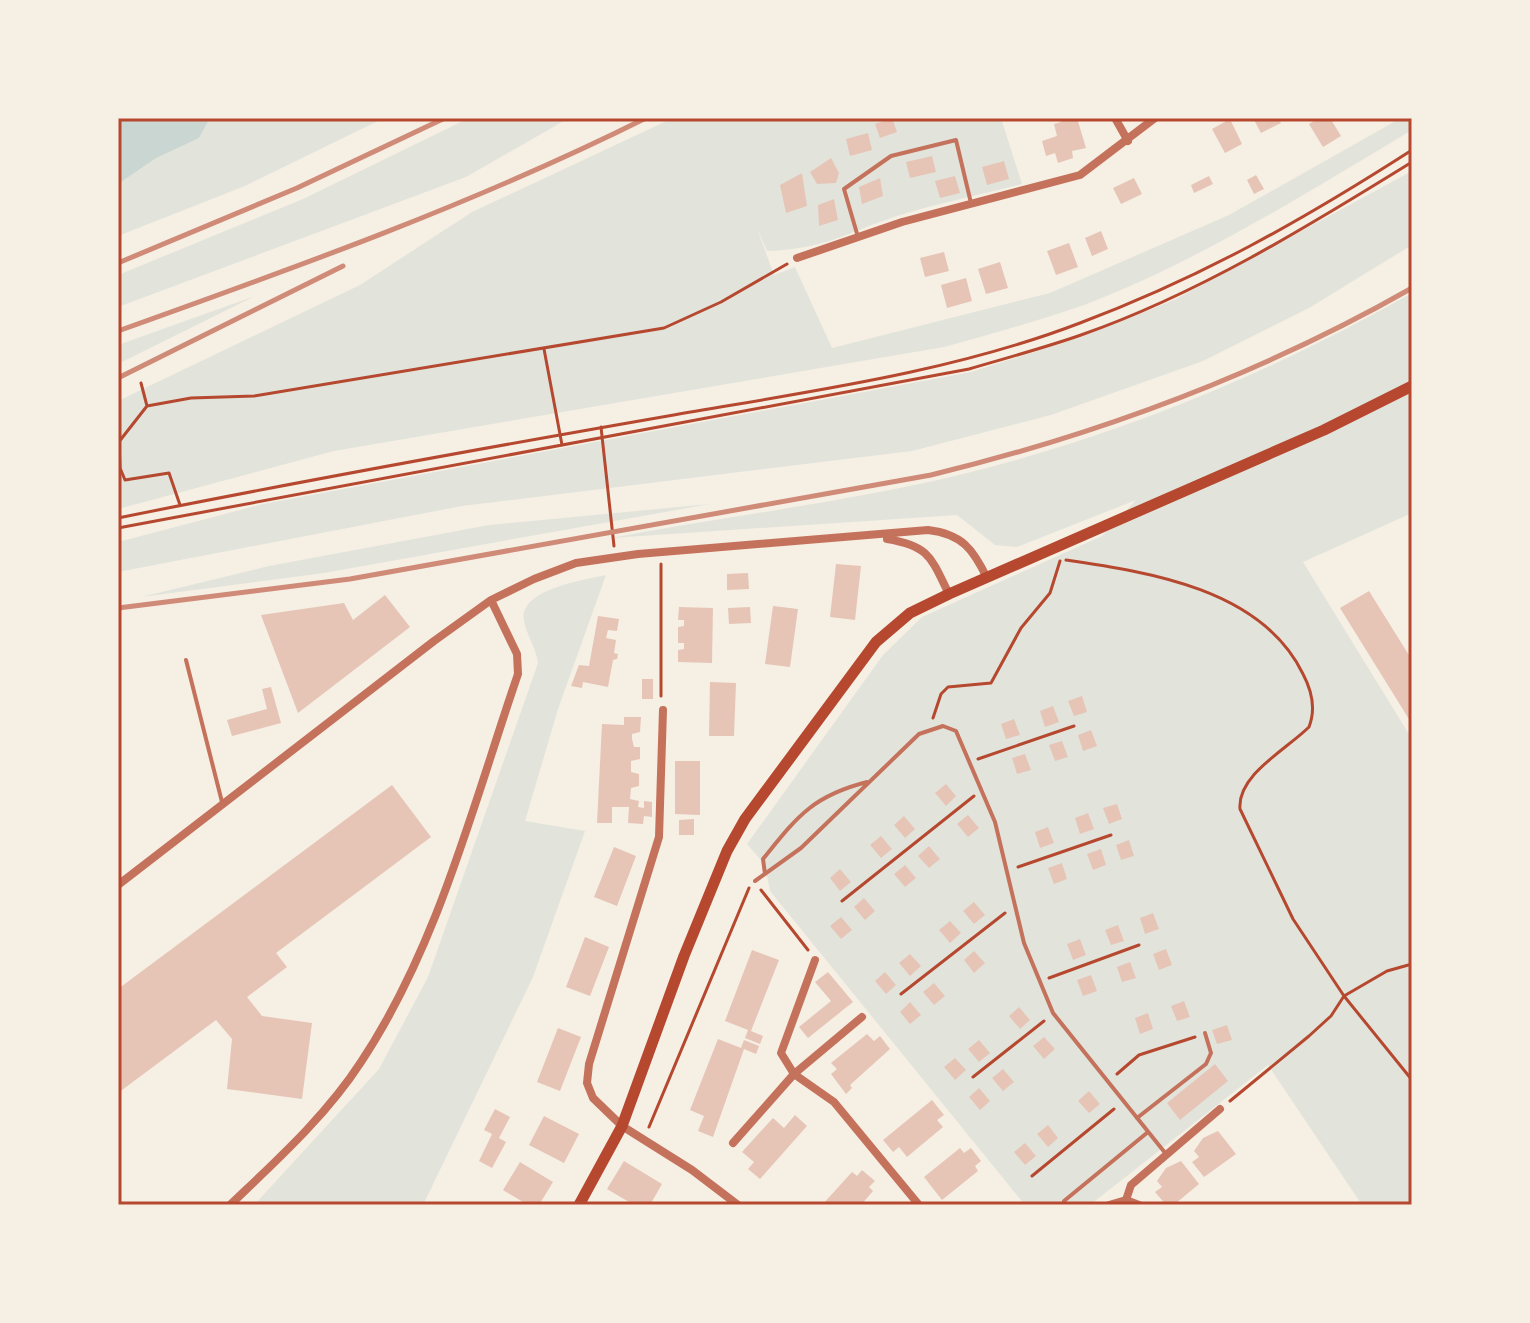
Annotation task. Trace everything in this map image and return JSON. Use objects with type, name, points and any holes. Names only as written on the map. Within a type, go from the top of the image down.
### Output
[{"type":"main road","points":[[579,1205],[622,1126],[684,956],[727,851],[745,819],[876,642],[910,613],[949,594],[1324,430],[1412,386]]},
{"type":"street","points":[[1115,118],[1128,141]]},
{"type":"street","points":[[797,258],[859,240],[902,222],[1080,175],[1155,118]]},
{"type":"street","points":[[118,885],[491,600],[576,563],[660,552],[878,537],[928,530],[948,532],[962,539],[975,553],[987,578]]},
{"type":"street","points":[[878,537],[911,543],[927,553],[949,594]]},
{"type":"street","points":[[230,1205],[311,1125],[360,1064],[400,997],[425,941],[518,674],[517,654],[491,600]]},
{"type":"street","points":[[663,710],[659,837],[589,1064],[587,1083],[593,1098],[622,1126],[644,1137],[738,1205]]},
{"type":"street","points":[[815,960],[781,1053],[794,1074],[834,1102],[919,1205]]},
{"type":"street","points":[[733,1143],[794,1074],[862,1017]]},
{"type":"street","points":[[1126,1200],[1131,1185],[1220,1109]]},
{"type":"street","points":[[1109,1205],[1126,1200],[1139,1205]]},
{"type":"lane","points":[[859,240],[844,189],[891,156],[956,140],[971,204]]},
{"type":"lane","points":[[186,660],[223,804]]},
{"type":"lane","points":[[755,881],[801,848],[919,734],[943,726],[956,731],[983,788],[1014,906],[1038,982],[1053,1013],[1166,1154]]},
{"type":"lane","points":[[765,874],[763,859],[815,801],[834,791],[870,782]]},
{"type":"lane","points":[[1137,1118],[1206,1064],[1211,1053],[1205,1033]]},
{"type":"lane","points":[[1065,1205],[1064,1201],[1148,1132]]},
{"type":"path","points":[[118,518],[967,358],[1077,324],[1201,274],[1308,217],[1412,150]]},
{"type":"path","points":[[118,528],[969,369],[1082,335],[1205,281],[1313,223],[1412,162]]},
{"type":"path","points":[[180,505],[169,473],[125,480],[120,468],[118,442],[147,406],[191,398],[254,396],[664,328],[721,302],[797,258]]},
{"type":"path","points":[[544,349],[562,445]]},
{"type":"path","points":[[141,383],[147,406]]},
{"type":"path","points":[[601,427],[615,557]]},
{"type":"path","points":[[660,552],[660,687],[663,710]]},
{"type":"path","points":[[930,728],[941,694],[948,687],[991,683],[1012,641],[1050,593],[1061,557],[1135,570],[1184,583],[1252,619],[1282,643],[1298,663],[1306,680],[1314,715],[1309,727],[1246,783],[1239,795],[1240,809],[1276,890],[1344,996],[1412,1080]]},
{"type":"path","points":[[971,761],[1074,726]]},
{"type":"path","points":[[842,901],[983,788]]},
{"type":"path","points":[[1007,870],[1111,835]]},
{"type":"path","points":[[644,1137],[680,1058],[744,893],[755,881],[815,960]]},
{"type":"path","points":[[901,994],[1014,906]]},
{"type":"path","points":[[1038,982],[1139,945]]},
{"type":"path","points":[[1220,1109],[1331,1016],[1344,996],[1387,971],[1412,964]]},
{"type":"path","points":[[973,1077],[1053,1013]]},
{"type":"path","points":[[1108,1083],[1139,1055],[1205,1033]]},
{"type":"path","points":[[1032,1176],[1124,1101]]},
{"type":"shaded area","points":[[118,118],[210,118],[199,138],[156,158],[118,184]]},
{"type":"shaded area","points":[[210,118],[384,118],[245,186],[118,236],[118,184],[156,157],[199,138]]},
{"type":"shaded area","points":[[469,118],[569,118],[466,177],[118,307],[118,275],[303,199]]},
{"type":"shaded area","points":[[673,118],[1001,118],[1022,184],[912,211],[835,239],[787,250],[767,251],[757,228],[774,275],[795,267],[832,348],[1050,293],[1229,215],[1401,118],[1412,118],[1412,130],[1251,225],[1168,269],[1084,305],[1014,327],[944,347],[334,451],[118,509],[118,401],[360,285],[472,212]]},
{"type":"shaded area","points":[[1412,171],[1412,245],[1309,308],[1203,361],[1051,415],[912,451],[462,506],[118,572],[118,542],[263,504],[971,372],[1081,337],[1174,300]]},
{"type":"shaded area","points":[[1412,293],[1412,513],[1303,562],[1412,739],[1412,1205],[1362,1205],[1268,1065],[1090,1205],[1025,1205],[770,891],[765,865],[747,844],[883,655],[922,617],[1102,536],[1136,500],[1017,547],[995,545],[957,515],[611,538],[876,493],[963,474],[1080,441],[1250,375],[1305,350]]},
{"type":"shaded area","points":[[255,296],[118,364],[118,345]]},
{"type":"shaded area","points":[[710,504],[324,573],[141,597],[269,566],[489,525]]},
{"type":"shaded area","points":[[606,575],[558,709],[525,821],[585,831],[533,977],[423,1205],[254,1205],[379,1069],[428,977],[538,663],[524,621],[525,610],[531,601],[555,588]]},
{"type":"building","points":[[892,118],[897,132],[880,138],[875,124]]},
{"type":"building","points":[[1060,118],[1077,118],[1086,148],[1072,151],[1073,158],[1058,163],[1055,153],[1046,156],[1042,141],[1057,136],[1054,124],[1061,122]]},
{"type":"building","points":[[1253,118],[1278,118],[1281,123],[1261,133]]},
{"type":"building","points":[[1319,118],[1330,118],[1341,136],[1323,147],[1309,124]]},
{"type":"building","points":[[1230,119],[1242,144],[1225,153],[1212,129]]},
{"type":"building","points":[[868,133],[872,150],[850,156],[846,139]]},
{"type":"building","points":[[932,156],[936,172],[910,178],[906,162]]},
{"type":"building","points":[[831,158],[839,173],[836,183],[817,184],[810,172]]},
{"type":"building","points":[[1004,161],[1009,179],[987,185],[982,167]]},
{"type":"building","points":[[802,173],[807,206],[786,213],[780,185]]},
{"type":"building","points":[[1256,175],[1264,189],[1254,194],[1247,180]]},
{"type":"building","points":[[955,176],[960,193],[940,198],[935,181]]},
{"type":"building","points":[[1209,176],[1213,184],[1194,193],[1191,185]]},
{"type":"building","points":[[880,178],[883,196],[862,204],[859,187]]},
{"type":"building","points":[[1134,178],[1142,194],[1121,204],[1113,188]]},
{"type":"building","points":[[834,199],[838,220],[819,226],[818,205]]},
{"type":"building","points":[[1101,231],[1108,249],[1092,256],[1085,238]]},
{"type":"building","points":[[1069,243],[1078,267],[1056,275],[1047,251]]},
{"type":"building","points":[[944,252],[949,271],[925,277],[920,258]]},
{"type":"building","points":[[1000,262],[1008,288],[986,294],[978,269]]},
{"type":"building","points":[[966,278],[972,301],[947,308],[941,285]]},
{"type":"building","points":[[836,564],[861,566],[855,620],[830,617]]},
{"type":"building","points":[[748,573],[749,589],[727,590],[727,574]]},
{"type":"building","points":[[1369,591],[1412,660],[1412,724],[1340,608]]},
{"type":"building","points":[[385,595],[410,627],[298,713],[261,615],[344,603],[353,620]]},
{"type":"building","points":[[773,606],[798,609],[790,667],[765,664]]},
{"type":"building","points":[[679,607],[713,608],[712,663],[678,662],[678,650],[684,649],[684,643],[678,643],[678,627],[684,626],[684,620],[678,620]]},
{"type":"building","points":[[750,607],[751,623],[729,624],[728,608]]},
{"type":"building","points":[[598,616],[619,619],[617,631],[608,630],[606,638],[616,640],[614,653],[618,654],[617,659],[613,660],[608,687],[583,682],[582,688],[571,686],[579,665],[589,666]]},
{"type":"building","points":[[642,679],[653,679],[653,699],[642,699]]},
{"type":"building","points":[[710,682],[736,683],[734,736],[709,736]]},
{"type":"building","points":[[271,687],[281,723],[232,736],[227,720],[267,709],[262,689]]},
{"type":"building","points":[[1082,696],[1087,712],[1074,716],[1068,701]]},
{"type":"building","points":[[1053,706],[1059,722],[1045,727],[1040,711]]},
{"type":"building","points":[[624,717],[641,717],[640,732],[632,734],[634,747],[640,747],[640,759],[631,761],[631,772],[639,774],[639,786],[631,788],[630,799],[639,801],[638,807],[644,808],[644,801],[652,802],[652,817],[644,816],[643,824],[628,823],[629,807],[612,807],[612,823],[597,823],[602,724],[624,725]]},
{"type":"building","points":[[1014,719],[1020,735],[1006,739],[1001,724]]},
{"type":"building","points":[[1091,730],[1097,746],[1083,751],[1078,735]]},
{"type":"building","points":[[1062,741],[1068,757],[1055,761],[1049,745]]},
{"type":"building","points":[[1025,754],[1031,770],[1017,774],[1012,758]]},
{"type":"building","points":[[675,761],[700,761],[700,815],[675,814]]},
{"type":"building","points":[[946,784],[956,796],[946,806],[935,793]]},
{"type":"building","points":[[392,785],[431,837],[276,953],[287,967],[247,997],[262,1016],[312,1023],[302,1099],[227,1089],[232,1039],[216,1020],[118,1093],[118,989]]},
{"type":"building","points":[[1117,804],[1122,819],[1109,824],[1103,808]]},
{"type":"building","points":[[1088,813],[1094,829],[1080,834],[1075,818]]},
{"type":"building","points":[[968,815],[979,828],[968,837],[957,824]]},
{"type":"building","points":[[904,816],[915,829],[905,838],[894,825]]},
{"type":"building","points":[[694,819],[694,835],[679,835],[679,820]]},
{"type":"building","points":[[1048,827],[1054,843],[1040,848],[1035,832]]},
{"type":"building","points":[[881,836],[892,849],[881,858],[870,845]]},
{"type":"building","points":[[1129,840],[1134,856],[1121,860],[1116,845]]},
{"type":"building","points":[[929,846],[940,859],[929,868],[918,856]]},
{"type":"building","points":[[614,847],[636,856],[617,906],[594,897]]},
{"type":"building","points":[[1101,849],[1106,865],[1093,870],[1087,854]]},
{"type":"building","points":[[1062,863],[1067,879],[1054,884],[1048,868]]},
{"type":"building","points":[[905,865],[916,878],[905,887],[894,874]]},
{"type":"building","points":[[840,869],[851,882],[840,891],[830,878]]},
{"type":"building","points":[[864,898],[875,911],[865,920],[854,907]]},
{"type":"building","points":[[974,902],[985,915],[974,924],[963,911]]},
{"type":"building","points":[[1153,913],[1159,929],[1145,934],[1140,918]]},
{"type":"building","points":[[841,917],[852,930],[841,939],[830,926]]},
{"type":"building","points":[[950,921],[961,933],[950,943],[939,930]]},
{"type":"building","points":[[1118,925],[1124,941],[1111,945],[1105,930]]},
{"type":"building","points":[[585,937],[609,947],[590,996],[566,987]]},
{"type":"building","points":[[1080,939],[1086,955],[1073,960],[1067,944]]},
{"type":"building","points":[[1166,949],[1172,965],[1159,970],[1153,954]]},
{"type":"building","points":[[752,950],[779,960],[751,1031],[763,1036],[760,1044],[745,1038],[748,1030],[725,1021]]},
{"type":"building","points":[[974,951],[985,963],[974,973],[964,960]]},
{"type":"building","points":[[910,954],[921,966],[910,976],[899,963]]},
{"type":"building","points":[[1130,962],[1136,978],[1122,982],[1117,967]]},
{"type":"building","points":[[828,972],[853,1002],[808,1038],[799,1027],[831,1001],[815,982]]},
{"type":"building","points":[[885,972],[896,985],[886,994],[875,981]]},
{"type":"building","points":[[1091,975],[1097,991],[1083,996],[1077,980]]},
{"type":"building","points":[[934,983],[945,996],[934,1005],[923,992]]},
{"type":"building","points":[[1184,1001],[1190,1017],[1177,1021],[1171,1006]]},
{"type":"building","points":[[910,1002],[921,1015],[910,1024],[900,1012]]},
{"type":"building","points":[[1019,1007],[1030,1020],[1020,1029],[1009,1016]]},
{"type":"building","points":[[1148,1013],[1153,1029],[1140,1034],[1135,1018]]},
{"type":"building","points":[[1227,1025],[1232,1040],[1217,1044],[1212,1030]]},
{"type":"building","points":[[558,1028],[581,1037],[560,1091],[537,1082]]},
{"type":"building","points":[[867,1034],[874,1041],[880,1036],[890,1049],[850,1085],[852,1088],[846,1094],[831,1074],[837,1069],[831,1063]]},
{"type":"building","points":[[1044,1037],[1055,1049],[1044,1059],[1033,1046]]},
{"type":"building","points":[[718,1039],[741,1048],[744,1040],[759,1046],[756,1054],[744,1049],[713,1137],[698,1131],[704,1116],[690,1110]]},
{"type":"building","points":[[979,1040],[990,1053],[979,1062],[968,1049]]},
{"type":"building","points":[[955,1058],[966,1070],[955,1080],[944,1067]]},
{"type":"building","points":[[1215,1064],[1228,1081],[1180,1120],[1167,1103]]},
{"type":"building","points":[[1003,1069],[1014,1082],[1003,1091],[992,1078]]},
{"type":"building","points":[[979,1088],[990,1101],[980,1110],[969,1097]]},
{"type":"building","points":[[1089,1091],[1100,1104],[1089,1113],[1078,1101]]},
{"type":"building","points":[[932,1100],[944,1115],[937,1120],[943,1127],[907,1157],[899,1147],[893,1152],[883,1140]]},
{"type":"building","points":[[495,1109],[510,1117],[499,1138],[506,1142],[492,1168],[479,1161],[492,1134],[484,1130]]},
{"type":"building","points":[[795,1115],[807,1126],[760,1179],[748,1169],[754,1162],[742,1152],[773,1118],[784,1128]]},
{"type":"building","points":[[544,1116],[579,1134],[564,1163],[529,1145]]},
{"type":"building","points":[[1048,1125],[1058,1138],[1048,1147],[1037,1134]]},
{"type":"building","points":[[1218,1131],[1236,1154],[1204,1177],[1192,1162],[1199,1157],[1194,1151],[1203,1138]]},
{"type":"building","points":[[1025,1143],[1036,1156],[1025,1165],[1014,1152]]},
{"type":"building","points":[[960,1148],[964,1153],[971,1148],[981,1161],[975,1166],[978,1171],[942,1200],[924,1177]]},
{"type":"building","points":[[624,1161],[662,1184],[650,1205],[634,1205],[607,1189]]},
{"type":"building","points":[[1181,1161],[1199,1184],[1175,1204],[1166,1205],[1155,1192],[1162,1187],[1157,1181],[1166,1168]]},
{"type":"building","points":[[520,1162],[553,1182],[539,1205],[528,1205],[503,1190]]},
{"type":"building","points":[[862,1170],[875,1181],[869,1187],[873,1191],[861,1205],[822,1205],[852,1172],[857,1176]]},
{"type":"railway","points":[[118,263],[297,188],[445,118]]},
{"type":"railway","points":[[118,331],[451,206],[646,118]]},
{"type":"railway","points":[[118,378],[343,266]]},
{"type":"railway","points":[[118,608],[350,579],[931,475],[1056,441],[1178,398],[1297,348],[1412,288]]}]
